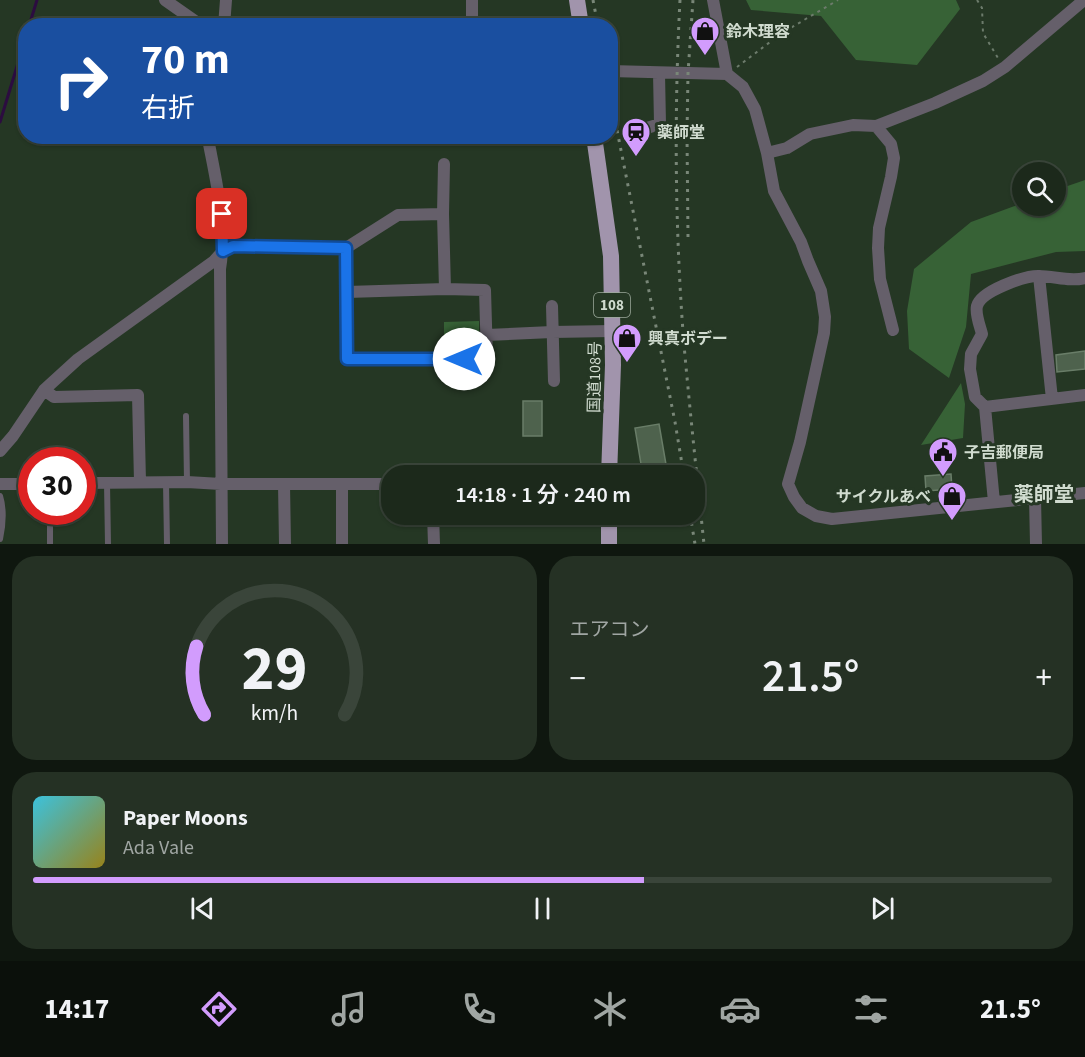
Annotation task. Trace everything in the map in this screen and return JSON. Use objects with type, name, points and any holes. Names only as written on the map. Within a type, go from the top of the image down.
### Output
[{"type":"highway","points":[[577,0],[579,18]]},
{"type":"highway","name":"国道108号","points":[[595,144],[611,256],[613,365],[609,465]]},
{"type":"highway","points":[[609,525],[609,544]]},
{"type":"street","points":[[165,0],[191,18]]},
{"type":"street","points":[[225,18],[226,0]]},
{"type":"street","points":[[472,0],[472,18]]},
{"type":"street","points":[[713,0],[727,74]]},
{"type":"street","points":[[767,153],[787,148],[810,134],[853,125],[876,126],[983,81],[1005,68],[1084,0]]},
{"type":"street","points":[[618,71],[727,74],[743,87],[755,109],[774,191],[801,242],[820,291],[825,317],[822,344],[800,442],[788,483],[802,508],[816,516],[832,519],[1085,493]]},
{"type":"street","points":[[640,130],[660,124],[658,73]]},
{"type":"street","points":[[876,126],[891,144],[894,158],[879,228],[878,248],[880,279],[893,330]]},
{"type":"street","points":[[209,144],[222,214],[223,251],[220,269],[222,544]]},
{"type":"street","points":[[444,164],[445,289]]},
{"type":"street","points":[[0,451],[44,390],[78,359],[214,261],[223,251],[233,246],[346,248],[398,215],[443,214]]},
{"type":"street","points":[[346,248],[347,359],[487,359],[485,290],[347,292]]},
{"type":"street","points":[[1085,278],[1074,281],[1039,276],[1015,280],[981,298],[977,306],[977,313],[982,334],[971,354],[970,369],[975,397],[986,406],[1085,395]]},
{"type":"street","points":[[1039,276],[1052,399]]},
{"type":"street","points":[[552,306],[554,381]]},
{"type":"street","points":[[487,336],[612,331]]},
{"type":"street","points":[[44,390],[54,397],[138,395],[140,482]]},
{"type":"street","points":[[986,406],[994,502]]},
{"type":"street","points":[[96,483],[381,484]]},
{"type":"street","points":[[0,484],[18,484]]},
{"type":"street","points":[[285,484],[285,544]]},
{"type":"street","points":[[342,484],[342,544]]},
{"type":"street","points":[[1035,498],[1036,544]]},
{"type":"street","points":[[433,525],[434,544]]},
{"type":"lane","points":[[186,416],[188,482]]},
{"type":"lane","points":[[166,482],[167,544]]},
{"type":"lane","points":[[108,483],[108,544]]},
{"type":"lane","points":[[0,496],[2,502],[0,539]]},
{"type":"lane","points":[[50,525],[50,544]]},
{"type":"path","points":[[727,74],[782,33],[838,0]]},
{"type":"path","points":[[977,0],[982,8],[983,33],[1005,68]]},
{"type":"green space","points":[[746,0],[956,0],[960,9],[917,65],[856,60],[821,16],[751,10]]},
{"type":"green space","points":[[1085,180],[1085,251],[1056,252],[971,274],[966,327],[949,378],[909,349],[907,311],[914,269],[971,222],[1012,207],[1012,216],[1066,216],[1066,187]]},
{"type":"green space","points":[[479,321],[479,349],[471,353],[444,354],[444,322]]},
{"type":"green space","points":[[961,383],[965,404],[963,438],[921,445]]},
{"type":"building","points":[[1085,351],[1085,369],[1057,372],[1056,355]]},
{"type":"building","points":[[523,401],[542,401],[542,436],[523,436]]},
{"type":"building","points":[[659,424],[666,465],[641,465],[635,428]]},
{"type":"building","points":[[951,474],[952,489],[926,491],[925,476]]},
{"type":"waterway","points":[[31,18],[37,0]]},
{"type":"waterway","points":[[0,122],[18,63]]},
{"type":"railway","points":[[593,0],[596,18]]},
{"type":"railway","points":[[680,0],[676,129],[677,216],[684,345],[704,544]]},
{"type":"railway","points":[[688,237],[688,73],[693,0]]},
{"type":"railway","points":[[618,135],[682,465]]},
{"type":"railway","points":[[692,525],[695,544]]},
{"type":"place","name":"鈴木理容","points":[[705,56]]},
{"type":"place","name":"薬師堂","points":[[636,158]]},
{"type":"place","name":"興真ボデー","points":[[627,364]]},
{"type":"place","name":"子吉郵便局","points":[[943,478]]},
{"type":"place","name":"サイクルあべ","points":[[952,522]]},
{"type":"district","name":"薬師堂","points":[[1044,494]]},
{"type":"route","points":[[222,214],[223,251],[233,246],[346,248],[347,359],[464,359]]}]
